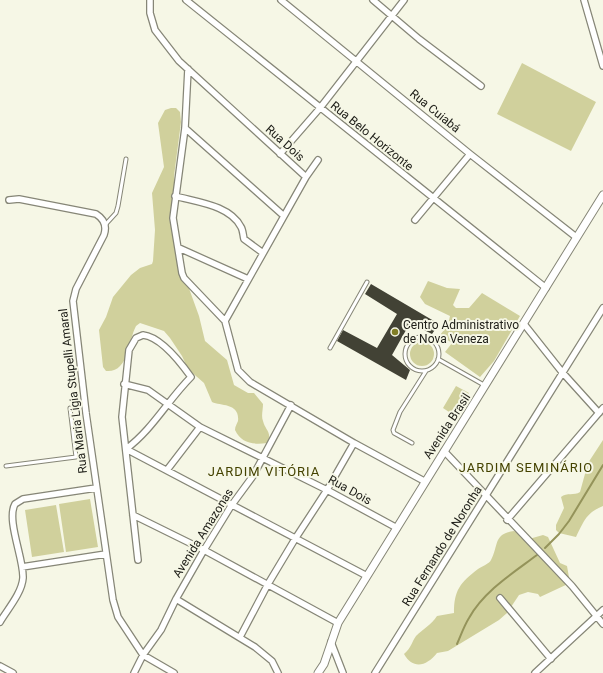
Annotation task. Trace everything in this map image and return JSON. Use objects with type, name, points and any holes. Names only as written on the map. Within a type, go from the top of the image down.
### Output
[{"type":"street","name":"Rua Dois","points":[[150,0],[150,14],[155,30],[188,69],[306,177],[225,321]]},
{"type":"street","name":"Rua Belo Horizonte","points":[[186,0],[546,288]]},
{"type":"street","name":"Rua Cuiabá","points":[[281,0],[470,154],[576,237]]},
{"type":"street","points":[[373,0],[419,39],[481,86]]},
{"type":"street","points":[[280,154],[320,108],[404,0]]},
{"type":"street","points":[[584,0],[603,66]]},
{"type":"street","points":[[188,69],[186,128],[173,218],[184,278],[225,321],[238,370],[250,382],[354,443],[424,481]]},
{"type":"street","points":[[186,128],[284,216]]},
{"type":"street","points":[[415,220],[470,154]]},
{"type":"street","points":[[306,177],[318,160]]},
{"type":"street","name":"Avenida Brasil","points":[[318,673],[324,664],[338,623],[397,528],[424,481],[444,452],[603,195]]},
{"type":"street","points":[[175,196],[218,208],[231,214],[242,227],[244,239],[263,253]]},
{"type":"street","points":[[9,200],[19,199],[96,214],[103,220],[105,225]]},
{"type":"street","name":"Rua Maria Ligia Stupelli Amaral","points":[[105,225],[104,235],[76,289],[73,301],[96,488],[116,613],[143,655]]},
{"type":"street","points":[[179,248],[248,279]]},
{"type":"street","name":"Rua Fernando de Noronha","points":[[375,673],[603,308]]},
{"type":"street","points":[[508,520],[601,411],[562,372],[524,324]]},
{"type":"street","points":[[126,449],[147,432],[166,404],[192,377],[179,361],[156,340],[148,335],[140,336],[129,350],[124,384],[122,417],[138,560]]},
{"type":"street","name":"Rua Dois","points":[[124,384],[148,390],[200,427],[263,456],[397,528]]},
{"type":"street","name":"Avenida Amazonas","points":[[134,673],[143,655],[161,630],[176,599],[204,550],[231,506],[252,476],[291,405]]},
{"type":"street","points":[[167,470],[200,427]]},
{"type":"street","points":[[240,637],[294,538],[327,490],[354,443]]},
{"type":"street","points":[[126,449],[231,506],[367,576]]},
{"type":"street","points":[[444,452],[572,586],[603,624]]},
{"type":"street","points":[[0,622],[17,594],[23,578],[12,515],[15,504],[23,499],[96,488]]},
{"type":"street","points":[[133,516],[204,550],[338,623]]},
{"type":"street","points":[[22,567],[106,554]]},
{"type":"street","points":[[500,598],[551,659]]},
{"type":"street","points":[[176,599],[240,637],[272,661],[278,673]]},
{"type":"street","points":[[535,673],[603,610]]},
{"type":"street","points":[[331,642],[343,673]]},
{"type":"street","points":[[143,655],[174,673]]},
{"type":"street","points":[[0,666],[13,673]]},
{"type":"lane","points":[[105,225],[116,213],[126,159]]},
{"type":"lane","points":[[330,348],[367,282]]},
{"type":"lane","points":[[412,443],[394,433],[393,430],[400,412],[426,371],[435,364],[438,359],[437,348],[430,340],[418,338],[409,343],[405,353],[407,363],[415,370],[426,371]]},
{"type":"lane","points":[[438,359],[485,386]]},
{"type":"lane","points":[[6,466],[76,457],[70,408]]},
{"type":"green space","points":[[522,63],[596,102],[571,151],[497,114]]},
{"type":"green space","points":[[176,108],[180,112],[181,122],[174,176],[176,213],[174,247],[199,316],[205,341],[227,360],[234,385],[248,393],[254,393],[263,404],[262,419],[269,434],[269,440],[267,443],[257,444],[248,442],[241,438],[235,430],[238,421],[236,411],[229,406],[212,402],[204,383],[188,369],[182,356],[164,331],[140,323],[136,326],[133,332],[127,355],[119,367],[114,370],[106,371],[103,367],[99,330],[106,317],[113,297],[131,275],[140,268],[152,264],[153,261],[155,230],[152,193],[164,167],[158,123],[165,110]]},
{"type":"green space","points":[[428,281],[447,288],[460,289],[453,305],[456,308],[469,308],[482,293],[520,316],[494,361],[480,377],[445,352],[452,343],[440,335],[448,325],[450,316],[425,304],[420,297]]},
{"type":"green space","points":[[422,342],[431,345],[434,354],[431,363],[422,366],[413,363],[410,354],[413,345]]},
{"type":"green space","points":[[456,386],[469,393],[455,416],[443,408]]},
{"type":"green space","points":[[603,440],[603,506],[589,515],[576,537],[559,533],[556,530],[556,525],[564,508],[561,497],[580,492],[588,463]]},
{"type":"green space","points":[[90,499],[98,547],[66,552],[59,504]]},
{"type":"green space","points":[[56,505],[64,552],[32,557],[25,510]]},
{"type":"green space","points":[[514,531],[529,539],[543,535],[548,537],[560,563],[567,566],[570,583],[540,597],[538,594],[528,592],[519,595],[507,613],[499,620],[448,651],[437,653],[425,663],[416,664],[408,659],[404,654],[407,652],[416,636],[437,616],[454,613],[455,598],[462,583],[490,561],[498,541],[503,535],[507,532]]},
{"type":"building","name":"Centro Administrativo de Nova Veneza","points":[[371,284],[439,324],[432,334],[410,323],[392,355],[410,370],[406,380],[337,341],[343,330],[377,348],[397,314],[365,294]]},
{"type":"waterway","points":[[545,548],[569,521],[603,465]]},
{"type":"waterway","points":[[457,644],[467,621],[483,599],[500,583],[537,555]]},
{"type":"place","name":"Centro Administrativo de Nova Veneza","points":[[395,332]]},
{"type":"district","name":"JARDIM SEMINÁRIO","points":[[526,467]]},
{"type":"district","name":"JARDIM VITÓRIA","points":[[264,471]]}]
